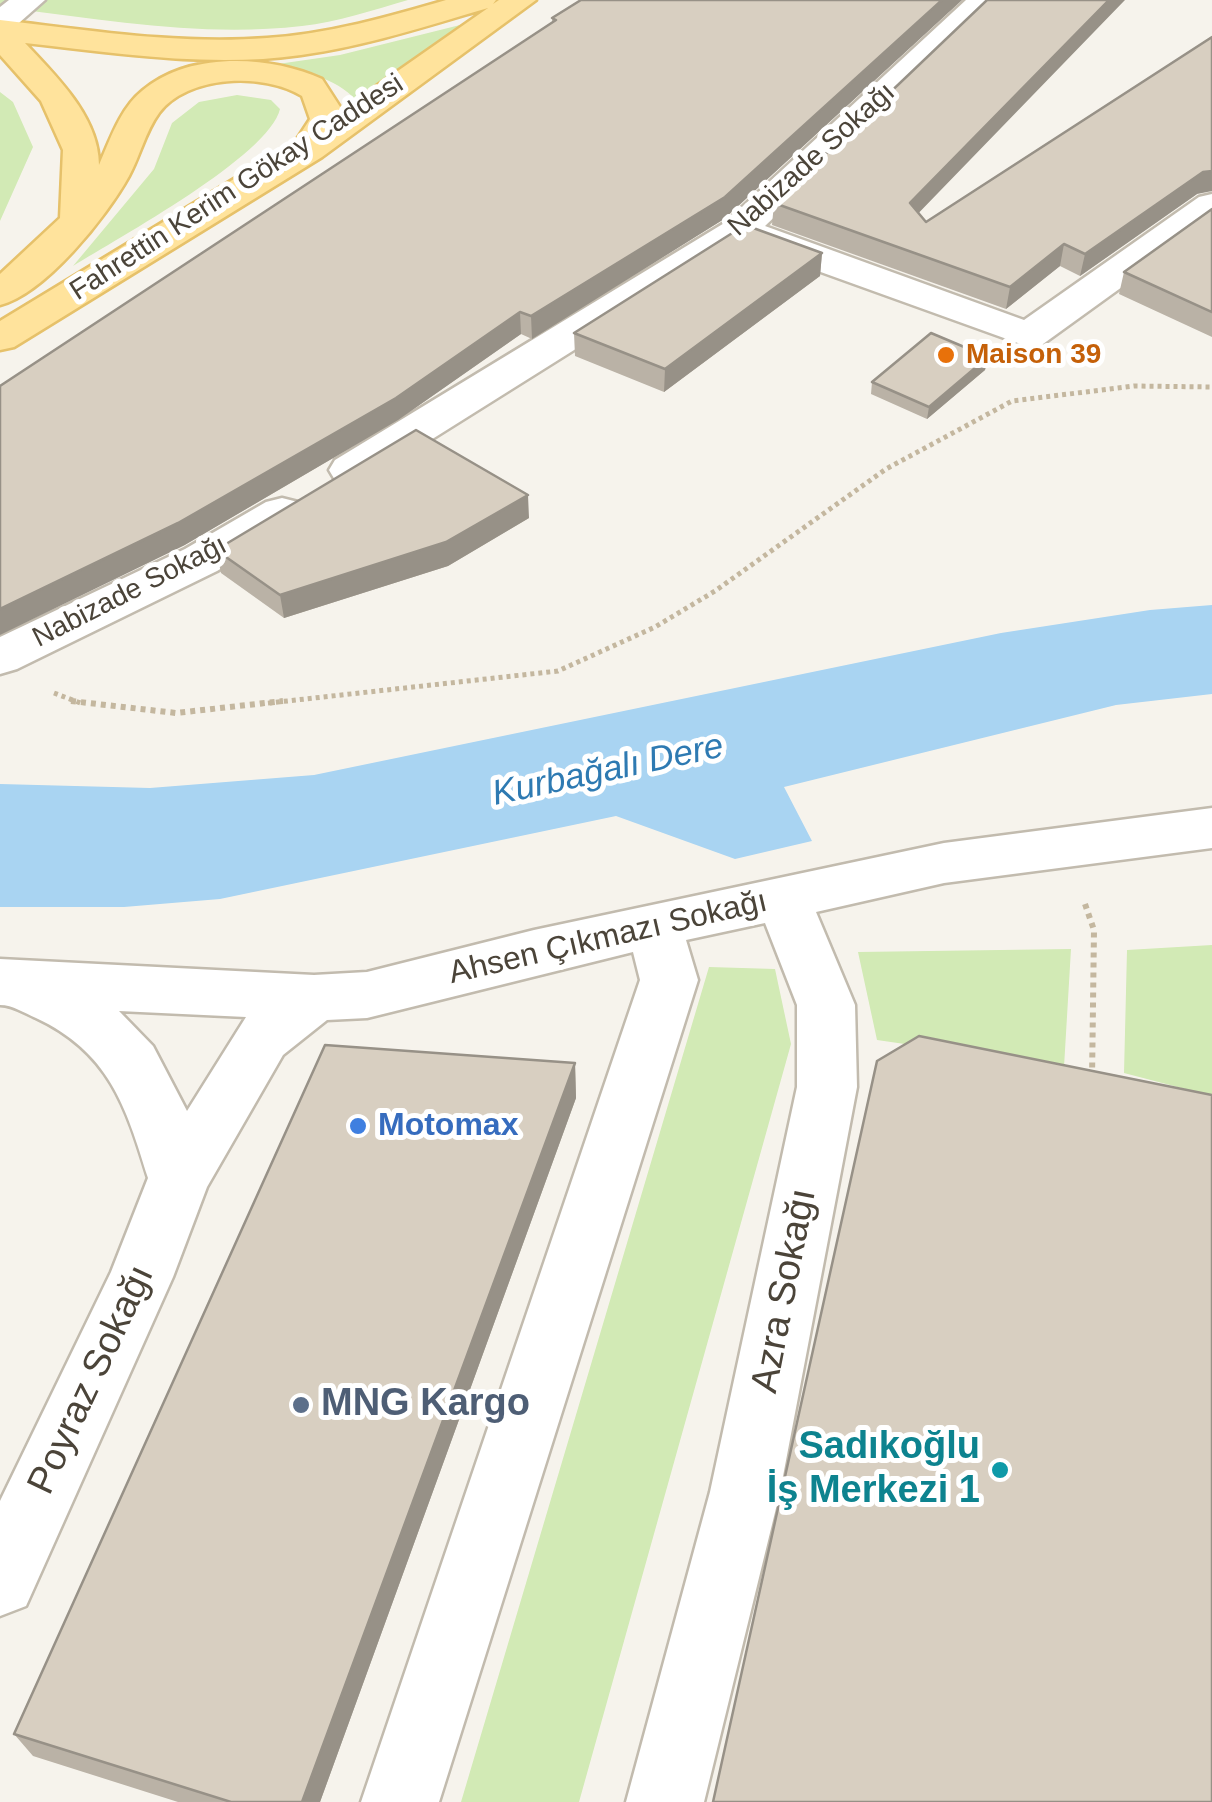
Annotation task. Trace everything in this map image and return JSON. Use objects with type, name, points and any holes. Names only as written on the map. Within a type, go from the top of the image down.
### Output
[{"type":"main road","points":[[0,29],[199,46],[298,45],[400,24],[480,0]]},
{"type":"main road","name":"Fahrettin Kerim Gökay Caddesi","points":[[0,338],[309,149],[520,0]]},
{"type":"main road","points":[[0,29],[57,98],[81,150],[79,218]]},
{"type":"main road","name":"Fahrettin Kerim Gökay Caddesi","points":[[0,293],[39,261],[106,185],[155,97],[214,73],[275,74],[310,86],[322,98],[326,119],[309,149]]},
{"type":"street","points":[[0,29],[29,0]]},
{"type":"street","name":"Nabizade Sokağı","points":[[0,657],[201,560],[474,398],[739,230],[985,0]]},
{"type":"street","points":[[739,230],[1029,334],[1212,205]]},
{"type":"street","name":"Ahsen Çıkmazı Sokağı","points":[[7,984],[314,998],[367,996],[534,952],[944,862],[1212,828]]},
{"type":"street","name":"Azra Sokağı","points":[[666,1802],[745,1492],[826,1086],[826,1005],[783,898]]},
{"type":"street","points":[[400,1802],[669,980],[654,926]]},
{"type":"street","points":[[7,984],[75,1008],[124,1049],[157,1108],[180,1178]]},
{"type":"street","name":"Poyraz Sokağı","points":[[0,1580],[140,1277],[180,1178],[262,1038],[314,998]]},
{"type":"path","points":[[45,688],[75,704],[176,712],[558,671],[655,627],[700,600],[886,469],[1012,401],[1134,386],[1212,386]]},
{"type":"path","points":[[1066,846],[1094,930],[1092,1089],[1080,1086]]},
{"type":"green space","points":[[0,0],[408,0],[315,24],[230,30],[87,18],[0,6]]},
{"type":"green space","points":[[468,23],[357,101],[328,80],[271,65],[340,55]]},
{"type":"green space","points":[[0,92],[13,102],[33,147],[0,221]]},
{"type":"green space","points":[[237,95],[271,100],[280,109],[270,128],[222,172],[73,266],[154,169],[172,123],[199,102]]},
{"type":"green space","points":[[1212,945],[1212,1096],[1124,1073],[1127,950]]},
{"type":"green space","points":[[1071,949],[1064,1067],[877,1040],[858,952]]},
{"type":"green space","points":[[709,967],[775,969],[791,1044],[579,1802],[461,1802]]},
{"type":"water","name":"Kurbağalı Dere","points":[[1212,605],[1212,694],[1116,705],[784,787],[812,841],[735,859],[616,816],[220,899],[124,907],[0,907],[0,784],[150,788],[314,775],[1001,633],[1150,610]]},
{"type":"building","points":[[581,0],[942,0],[725,197],[531,316],[520,312],[396,398],[178,523],[0,609],[0,386]]},
{"type":"building","points":[[987,0],[1109,0],[910,203],[926,222],[1212,37],[1212,171],[1203,172],[1085,254],[1064,244],[1010,287],[774,203]]},
{"type":"building","points":[[1212,209],[1212,312],[1124,272]]},
{"type":"building","points":[[745,225],[822,253],[665,369],[574,333]]},
{"type":"building","points":[[931,333],[988,357],[929,407],[872,382]]},
{"type":"building","points":[[416,430],[528,495],[446,542],[280,595],[216,550]]},
{"type":"building","name":"Sadıkoğlu İş Merkezi 1","points":[[919,1036],[1212,1095],[1212,1802],[713,1802],[877,1061]]},
{"type":"building","points":[[325,1045],[575,1063],[302,1802],[231,1802],[14,1734]]},
{"type":"place","name":"Maison 39","points":[[946,355]]},
{"type":"place","name":"Motomax","points":[[358,1126]]},
{"type":"place","name":"MNG Kargo","points":[[301,1405]]},
{"type":"place","name":"Sadıkoğlu İş Merkezi 1","points":[[1000,1470]]}]
